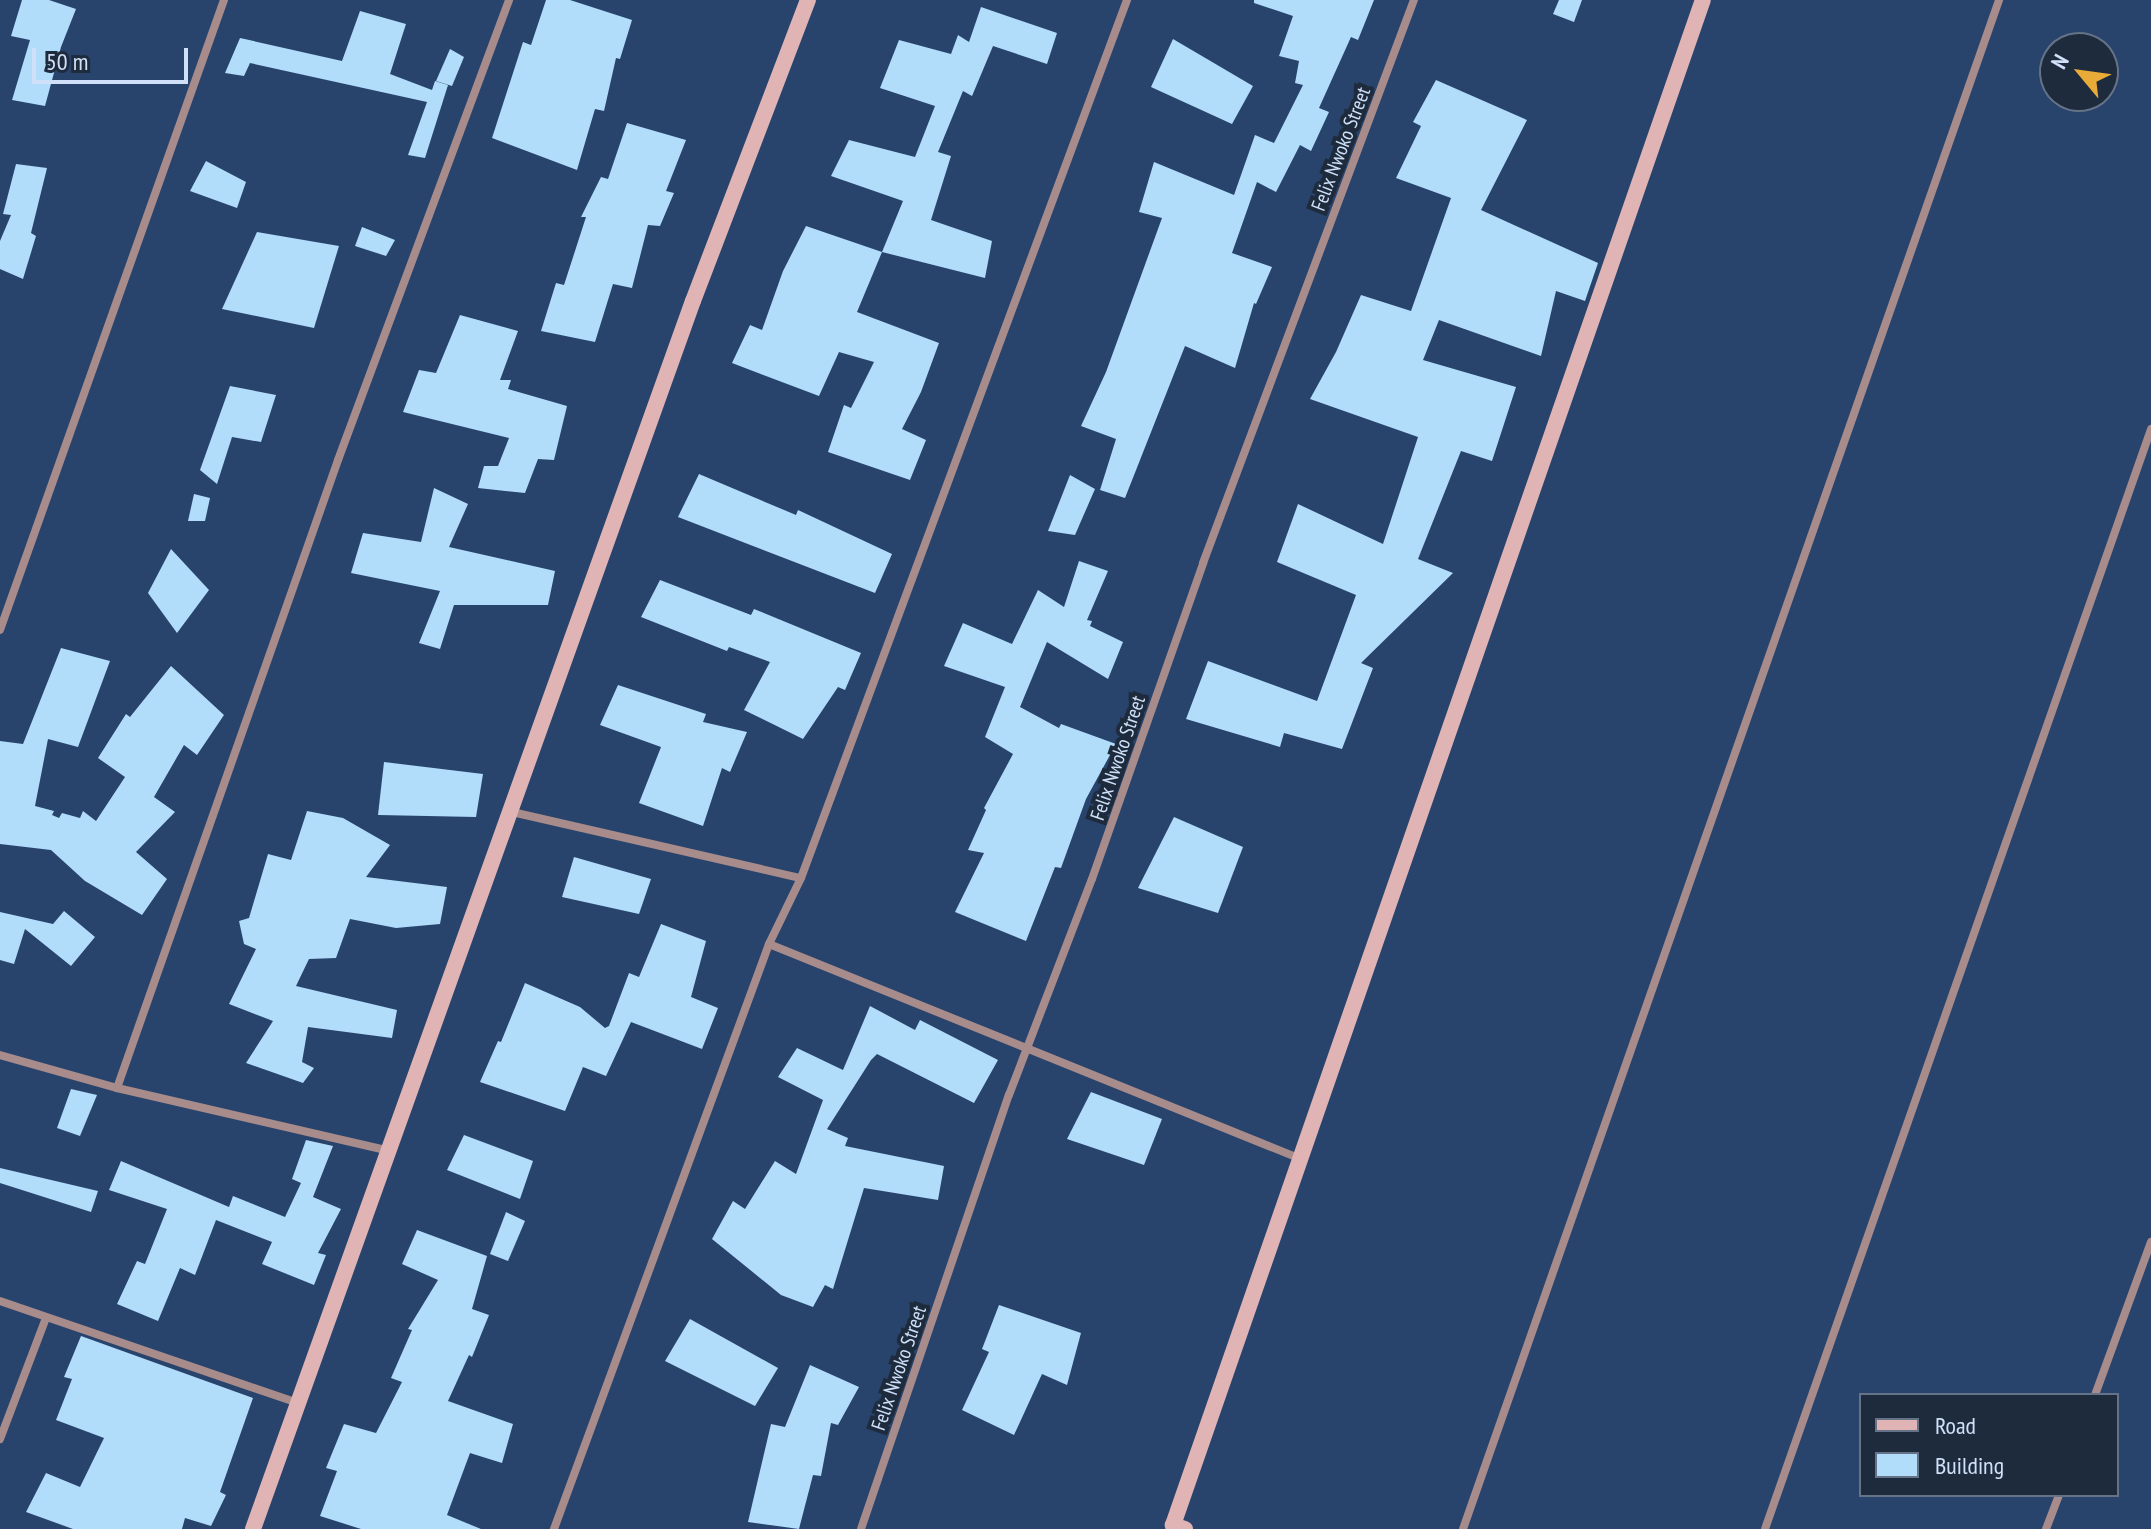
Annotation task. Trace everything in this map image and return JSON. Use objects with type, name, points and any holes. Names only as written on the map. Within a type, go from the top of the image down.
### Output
[{"type":"street","points":[[0,630],[224,0]]},
{"type":"street","points":[[117,1088],[333,475],[509,0]]},
{"type":"street","points":[[253,1529],[693,301],[808,0]]},
{"type":"street","points":[[554,1529],[769,944],[801,878],[1127,0]]},
{"type":"street","name":"Felix Nwoko Street","points":[[861,1529],[1009,1095],[1029,1048],[1203,563],[1414,0]]},
{"type":"street","points":[[1177,1528],[1301,1159],[1703,0]]},
{"type":"street","points":[[1463,1529],[1999,0]]},
{"type":"street","points":[[1765,1529],[2151,429]]},
{"type":"street","points":[[512,812],[801,878]]},
{"type":"street","points":[[769,944],[1301,1159]]},
{"type":"street","points":[[0,1055],[117,1088],[389,1151]]},
{"type":"street","points":[[2096,1393],[2151,1242]]},
{"type":"street","points":[[0,1301],[298,1403]]},
{"type":"street","points":[[0,1439],[46,1318]]},
{"type":"street","points":[[2046,1529],[2058,1497]]},
{"type":"building","points":[[22,0],[49,0],[76,9],[61,47],[45,106],[12,100],[30,40],[11,36]]},
{"type":"building","points":[[546,0],[570,0],[632,20],[620,59],[616,58],[604,111],[595,109],[577,170],[492,138],[523,42],[531,45]]},
{"type":"building","points":[[1254,0],[1374,0],[1358,40],[1351,37],[1319,108],[1329,112],[1311,151],[1300,145],[1276,192],[1257,182],[1232,253],[1272,267],[1254,303],[1235,368],[1185,346],[1125,498],[1100,490],[1116,439],[1081,426],[1106,372],[1162,218],[1139,212],[1154,162],[1234,195],[1255,135],[1274,143],[1303,85],[1295,83],[1299,61],[1279,56],[1293,16],[1254,3]]},
{"type":"building","points":[[1559,0],[1582,0],[1574,22],[1553,14]]},
{"type":"building","points":[[981,7],[1057,33],[1047,64],[993,46],[972,96],[963,91],[938,152],[951,156],[931,220],[992,241],[985,278],[882,252],[903,201],[831,176],[849,140],[915,157],[935,106],[880,88],[899,40],[951,54],[958,35],[969,42]]},
{"type":"building","points":[[360,11],[406,24],[390,74],[432,90],[435,81],[448,85],[425,158],[408,155],[427,102],[250,63],[244,76],[225,73],[240,38],[342,61]]},
{"type":"building","points":[[1173,39],[1253,86],[1232,124],[1151,87]]},
{"type":"building","points":[[450,49],[464,57],[452,86],[436,81]]},
{"type":"building","points":[[1436,80],[1527,120],[1481,210],[1598,263],[1585,301],[1556,291],[1541,356],[1439,320],[1423,360],[1516,387],[1492,461],[1461,451],[1418,559],[1453,573],[1361,663],[1373,668],[1342,749],[1284,733],[1280,747],[1186,719],[1208,661],[1317,701],[1356,595],[1277,562],[1298,504],[1383,544],[1418,437],[1310,399],[1336,352],[1361,295],[1411,311],[1451,198],[1396,178],[1421,126],[1413,122]]},
{"type":"building","points":[[627,123],[686,140],[666,191],[674,193],[660,226],[648,225],[632,288],[613,284],[595,342],[541,331],[556,283],[564,285],[586,217],[581,217],[601,177],[608,179]]},
{"type":"building","points":[[206,161],[246,182],[237,208],[190,191]]},
{"type":"building","points":[[16,164],[47,168],[31,233],[36,236],[23,279],[0,269],[0,241],[11,215],[3,214]]},
{"type":"building","points":[[806,226],[882,252],[857,312],[939,343],[921,392],[902,429],[926,440],[910,480],[828,452],[844,405],[851,408],[874,362],[839,352],[819,396],[732,363],[750,325],[762,330],[783,271]]},
{"type":"building","points":[[362,227],[395,240],[386,256],[355,246]]},
{"type":"building","points":[[257,232],[339,246],[314,328],[222,309]]},
{"type":"building","points":[[460,315],[518,331],[500,380],[511,380],[508,389],[567,406],[554,460],[538,459],[525,493],[478,488],[484,466],[498,466],[509,438],[403,412],[419,370],[436,373]]},
{"type":"building","points":[[230,386],[276,395],[261,442],[232,437],[217,484],[200,470]]},
{"type":"building","points":[[699,474],[796,515],[798,510],[892,554],[875,593],[678,517]]},
{"type":"building","points":[[1070,475],[1095,489],[1075,535],[1048,531]]},
{"type":"building","points":[[434,488],[468,504],[449,547],[555,571],[548,605],[454,605],[440,649],[419,643],[440,591],[351,573],[363,533],[421,542]]},
{"type":"building","points":[[194,494],[210,498],[205,521],[188,521]]},
{"type":"building","points":[[171,549],[209,590],[177,633],[148,593]]},
{"type":"building","points":[[1079,561],[1108,571],[1087,620],[1092,621],[1090,626],[1123,642],[1108,679],[1047,642],[1020,707],[1059,728],[1061,724],[1116,744],[1086,799],[1061,868],[1055,867],[1026,941],[955,912],[984,853],[968,850],[986,810],[984,808],[1013,754],[985,737],[1005,687],[944,666],[963,623],[1012,644],[1038,590],[1064,607]]},
{"type":"building","points":[[660,580],[751,615],[754,609],[861,653],[845,690],[838,687],[803,739],[744,710],[770,662],[729,647],[727,651],[641,617]]},
{"type":"building","points":[[61,648],[110,661],[78,747],[48,739],[35,806],[54,811],[52,815],[59,818],[62,813],[80,818],[83,811],[96,821],[125,777],[98,758],[126,714],[130,717],[171,666],[224,715],[197,755],[184,745],[154,797],[175,812],[136,852],[167,879],[142,915],[85,881],[51,850],[0,844],[0,741],[23,744]]},
{"type":"building","points":[[618,685],[706,714],[703,722],[747,732],[730,772],[722,768],[703,826],[639,803],[661,747],[600,725]]},
{"type":"building","points":[[384,762],[483,774],[476,817],[378,815]]},
{"type":"building","points":[[307,811],[343,818],[390,845],[366,877],[447,887],[440,924],[396,928],[350,919],[336,958],[309,959],[296,986],[397,1010],[392,1038],[308,1027],[302,1062],[314,1068],[303,1083],[246,1063],[273,1021],[229,1004],[256,949],[244,944],[239,921],[249,918],[268,854],[291,860]]},
{"type":"building","points":[[1174,817],[1243,847],[1218,913],[1138,888]]},
{"type":"building","points":[[574,857],[651,879],[639,914],[562,897]]},
{"type":"building","points":[[64,911],[95,937],[71,966],[25,929],[14,964],[0,960],[0,912],[53,924]]},
{"type":"building","points":[[661,924],[706,941],[691,997],[718,1008],[702,1049],[631,1022],[606,1076],[583,1067],[565,1111],[480,1082],[498,1041],[501,1042],[525,983],[580,1007],[605,1028],[609,1026],[629,973],[639,977]]},
{"type":"building","points":[[870,1006],[915,1030],[920,1020],[998,1060],[974,1103],[877,1054],[871,1060],[827,1129],[848,1138],[845,1146],[944,1166],[938,1200],[864,1188],[833,1289],[825,1285],[813,1307],[781,1295],[712,1239],[733,1201],[745,1209],[775,1161],[796,1174],[823,1100],[778,1077],[797,1048],[843,1070]]},
{"type":"building","points":[[71,1089],[97,1095],[80,1136],[57,1128]]},
{"type":"building","points":[[1091,1092],[1162,1119],[1144,1165],[1067,1139]]},
{"type":"building","points":[[464,1135],[533,1161],[520,1199],[447,1170]]},
{"type":"building","points":[[306,1140],[333,1146],[313,1197],[341,1209],[318,1253],[326,1255],[314,1285],[262,1264],[272,1242],[216,1220],[195,1275],[180,1268],[158,1321],[117,1304],[137,1261],[145,1264],[167,1209],[109,1190],[121,1161],[229,1207],[233,1196],[285,1217],[301,1183],[292,1179]]},
{"type":"building","points":[[0,1168],[98,1191],[91,1212],[0,1183]]},
{"type":"building","points":[[506,1212],[525,1221],[508,1261],[490,1254]]},
{"type":"building","points":[[417,1230],[487,1256],[472,1309],[489,1315],[472,1357],[469,1355],[448,1401],[513,1424],[502,1463],[470,1453],[447,1515],[481,1529],[361,1529],[320,1516],[337,1471],[326,1468],[344,1424],[376,1433],[402,1382],[391,1378],[412,1330],[408,1329],[438,1280],[402,1264]]},
{"type":"building","points":[[999,1305],[1081,1333],[1067,1385],[1042,1374],[1014,1435],[962,1410],[989,1352],[982,1349]]},
{"type":"building","points":[[690,1319],[778,1368],[755,1406],[665,1361]]},
{"type":"building","points":[[81,1336],[253,1398],[220,1492],[226,1495],[211,1526],[185,1518],[182,1529],[73,1529],[26,1512],[46,1473],[80,1487],[104,1438],[56,1420],[72,1379],[64,1377]]},
{"type":"building","points":[[810,1365],[859,1387],[838,1425],[831,1423],[821,1476],[813,1475],[799,1529],[748,1522],[771,1424],[785,1427]]}]
